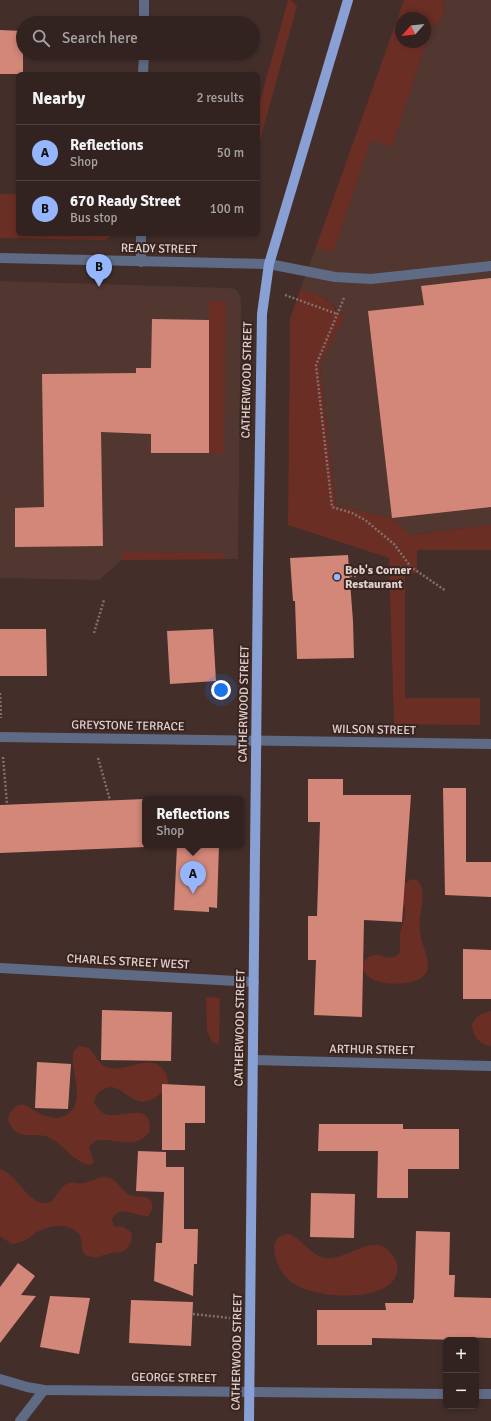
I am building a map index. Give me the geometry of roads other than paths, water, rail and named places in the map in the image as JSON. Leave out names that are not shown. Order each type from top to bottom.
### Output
[{"type":"main road","name":"CATHERWOOD STREET","points":[[249,1421],[260,339],[265,287],[269,264],[347,1]]},
{"type":"street","points":[[144,0],[144,16]]},
{"type":"street","points":[[143,72],[144,60]]},
{"type":"street","points":[[141,236],[141,262]]},
{"type":"street","name":"READY STREET","points":[[0,258],[269,264],[351,279],[371,279],[491,266]]},
{"type":"street","name":"GREYSTONE TERRACE","points":[[0,737],[256,741]]},
{"type":"street","name":"WILSON STREET","points":[[256,741],[491,744]]},
{"type":"street","name":"CHARLES STREET WEST","points":[[0,968],[254,982]]},
{"type":"street","name":"ARTHUR STREET","points":[[253,1060],[491,1066]]},
{"type":"street","name":"GEORGE STREET","points":[[0,1379],[27,1387],[44,1390],[443,1394]]},
{"type":"street","points":[[20,1421],[44,1390]]},
{"type":"street","points":[[479,1394],[491,1394]]},
{"type":"place","name":"670 Ready Street","points":[[99,287]]},
{"type":"place","name":"Bob's Corner Restaurant","points":[[337,577]]},
{"type":"place","name":"Reflections","points":[[193,894]]}]
